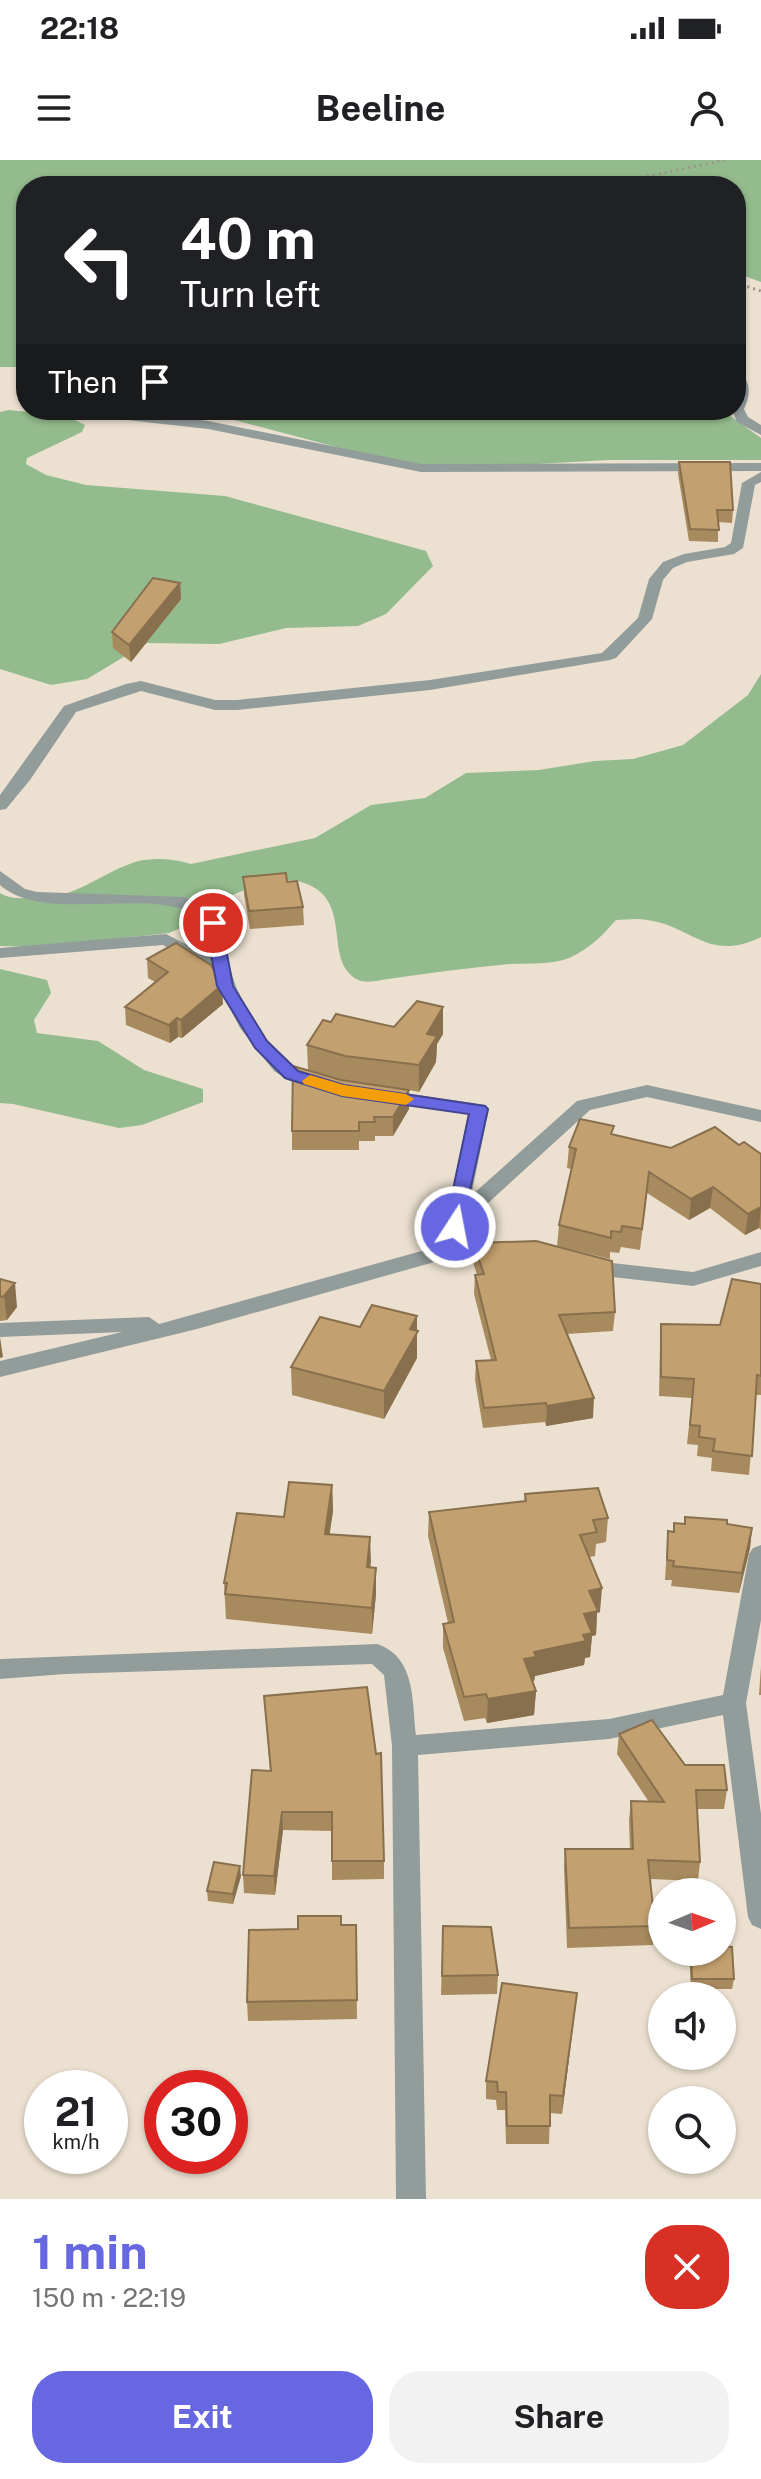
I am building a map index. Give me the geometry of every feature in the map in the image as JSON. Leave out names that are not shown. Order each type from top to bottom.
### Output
[{"type":"street","points":[[163,420],[208,425],[421,468],[761,467]]},
{"type":"street","points":[[744,420],[761,431]]},
{"type":"street","points":[[0,805],[24,777],[70,709],[131,687],[141,686],[215,705],[237,705],[430,685],[611,655],[645,619],[656,579],[668,565],[684,558],[729,551],[738,545],[749,483],[761,476]]},
{"type":"street","points":[[0,876],[19,893],[37,897],[184,902],[201,909],[213,923],[225,986],[261,1044],[291,1075],[342,1090]]},
{"type":"street","points":[[0,953],[166,939],[220,970]]},
{"type":"street","points":[[456,1221],[584,1105],[647,1091],[761,1116]]},
{"type":"street","points":[[372,1095],[479,1109],[456,1221],[445,1252]]},
{"type":"street","points":[[0,1369],[197,1322],[445,1252],[520,1250]]},
{"type":"street","points":[[566,1258],[612,1270],[693,1279],[761,1259]]},
{"type":"street","points":[[0,1330],[197,1322]]},
{"type":"street","points":[[761,1554],[734,1703],[761,1917]]},
{"type":"street","points":[[0,1669],[65,1664],[377,1654],[396,1671],[405,1746],[411,2199]]},
{"type":"street","points":[[405,1746],[609,1729],[734,1703]]},
{"type":"path","points":[[648,176],[726,160]]},
{"type":"green space","points":[[0,160],[761,160],[761,282],[746,277],[746,176],[16,176],[16,367],[0,367]]},
{"type":"green space","points":[[16,411],[16,420],[75,420],[85,425],[82,432],[27,458],[26,464],[46,475],[86,485],[225,496],[426,551],[433,566],[386,614],[358,626],[286,628],[219,644],[147,643],[87,679],[51,685],[0,669],[0,412]]},
{"type":"green space","points":[[234,420],[736,420],[761,438],[761,460],[609,460],[440,469],[344,449]]},
{"type":"green space","points":[[761,674],[761,937],[743,944],[713,944],[662,923],[639,919],[616,920],[589,946],[562,960],[362,981],[353,977],[343,963],[336,924],[326,899],[317,889],[301,882],[280,881],[254,887],[203,909],[169,933],[41,947],[0,946],[0,893],[14,898],[61,895],[135,862],[163,859],[191,864],[315,838],[371,805],[425,798],[466,773],[539,770],[595,761],[633,759],[683,745],[748,695]]},
{"type":"green space","points":[[0,969],[47,980],[51,993],[34,1020],[37,1033],[98,1041],[144,1070],[203,1089],[203,1102],[142,1125],[119,1128],[0,1103]]},
{"type":"building","points":[[679,462],[730,462],[733,510],[717,510],[719,530],[690,529]]},
{"type":"building","points":[[153,578],[180,583],[129,645],[112,632]]},
{"type":"building","points":[[286,873],[287,882],[297,881],[303,907],[249,911],[243,877]]},
{"type":"building","points":[[176,943],[211,965],[222,985],[181,1020],[177,1018],[169,1025],[125,1007],[168,972],[147,959]]},
{"type":"building","points":[[417,1001],[443,1007],[427,1034],[437,1036],[419,1065],[345,1056],[307,1045],[323,1020],[331,1022],[336,1014],[394,1027]]},
{"type":"building","points":[[293,1066],[341,1080],[409,1090],[393,1117],[374,1117],[375,1122],[359,1122],[359,1131],[292,1131]]},
{"type":"building","points":[[580,1119],[614,1126],[611,1134],[671,1148],[715,1127],[739,1145],[744,1142],[761,1154],[761,1207],[748,1214],[713,1187],[691,1199],[649,1172],[642,1229],[622,1226],[621,1232],[611,1231],[611,1238],[559,1225],[576,1149],[569,1147]]},
{"type":"building","points":[[536,1241],[612,1261],[615,1312],[559,1315],[594,1398],[547,1406],[546,1403],[484,1408],[476,1361],[496,1360],[475,1275],[484,1274],[473,1243]]},
{"type":"building","points":[[0,1279],[15,1283],[0,1297]]},
{"type":"building","points":[[732,1279],[761,1284],[761,1376],[757,1375],[752,1456],[713,1451],[715,1439],[699,1437],[700,1426],[690,1425],[694,1379],[661,1377],[661,1324],[720,1325]]},
{"type":"building","points":[[372,1305],[417,1316],[410,1329],[418,1331],[384,1391],[291,1367],[320,1317],[360,1327]]},
{"type":"building","points":[[289,1482],[332,1485],[325,1534],[370,1537],[367,1567],[376,1568],[372,1608],[225,1594],[227,1583],[224,1583],[237,1513],[284,1517]]},
{"type":"building","points":[[598,1488],[608,1518],[593,1520],[597,1532],[580,1535],[602,1588],[589,1591],[598,1611],[584,1614],[592,1633],[583,1635],[586,1641],[534,1652],[536,1657],[524,1659],[536,1691],[488,1699],[486,1694],[464,1697],[443,1624],[454,1622],[429,1512],[526,1501],[525,1494]]},
{"type":"building","points":[[685,1517],[727,1520],[727,1524],[752,1528],[742,1573],[673,1566],[674,1561],[667,1560],[668,1531],[674,1532],[674,1523],[685,1524]]},
{"type":"building","points":[[367,1687],[376,1754],[381,1753],[384,1861],[332,1861],[332,1812],[282,1812],[274,1876],[243,1875],[252,1770],[271,1771],[264,1696]]},
{"type":"building","points":[[652,1720],[685,1765],[724,1765],[727,1790],[696,1790],[700,1862],[648,1860],[648,1926],[569,1928],[565,1849],[633,1849],[631,1801],[664,1802],[619,1734]]},
{"type":"building","points":[[214,1862],[240,1866],[233,1894],[207,1891]]},
{"type":"building","points":[[298,1916],[341,1916],[341,1925],[356,1925],[357,2000],[247,2002],[249,1930],[298,1929]]},
{"type":"building","points":[[443,1926],[491,1927],[498,1975],[442,1976]]},
{"type":"building","points":[[692,1966],[733,1966],[734,1979],[692,1979]]},
{"type":"building","points":[[502,1983],[577,1993],[563,2096],[550,2095],[550,2126],[507,2126],[506,2092],[498,2092],[497,2082],[486,2081]]},
{"type":"slow traffic","points":[[310,1081],[342,1090],[406,1099]]},
{"type":"route","points":[[213,923],[225,986],[261,1044],[291,1075],[342,1090],[479,1109],[455,1227]]}]
